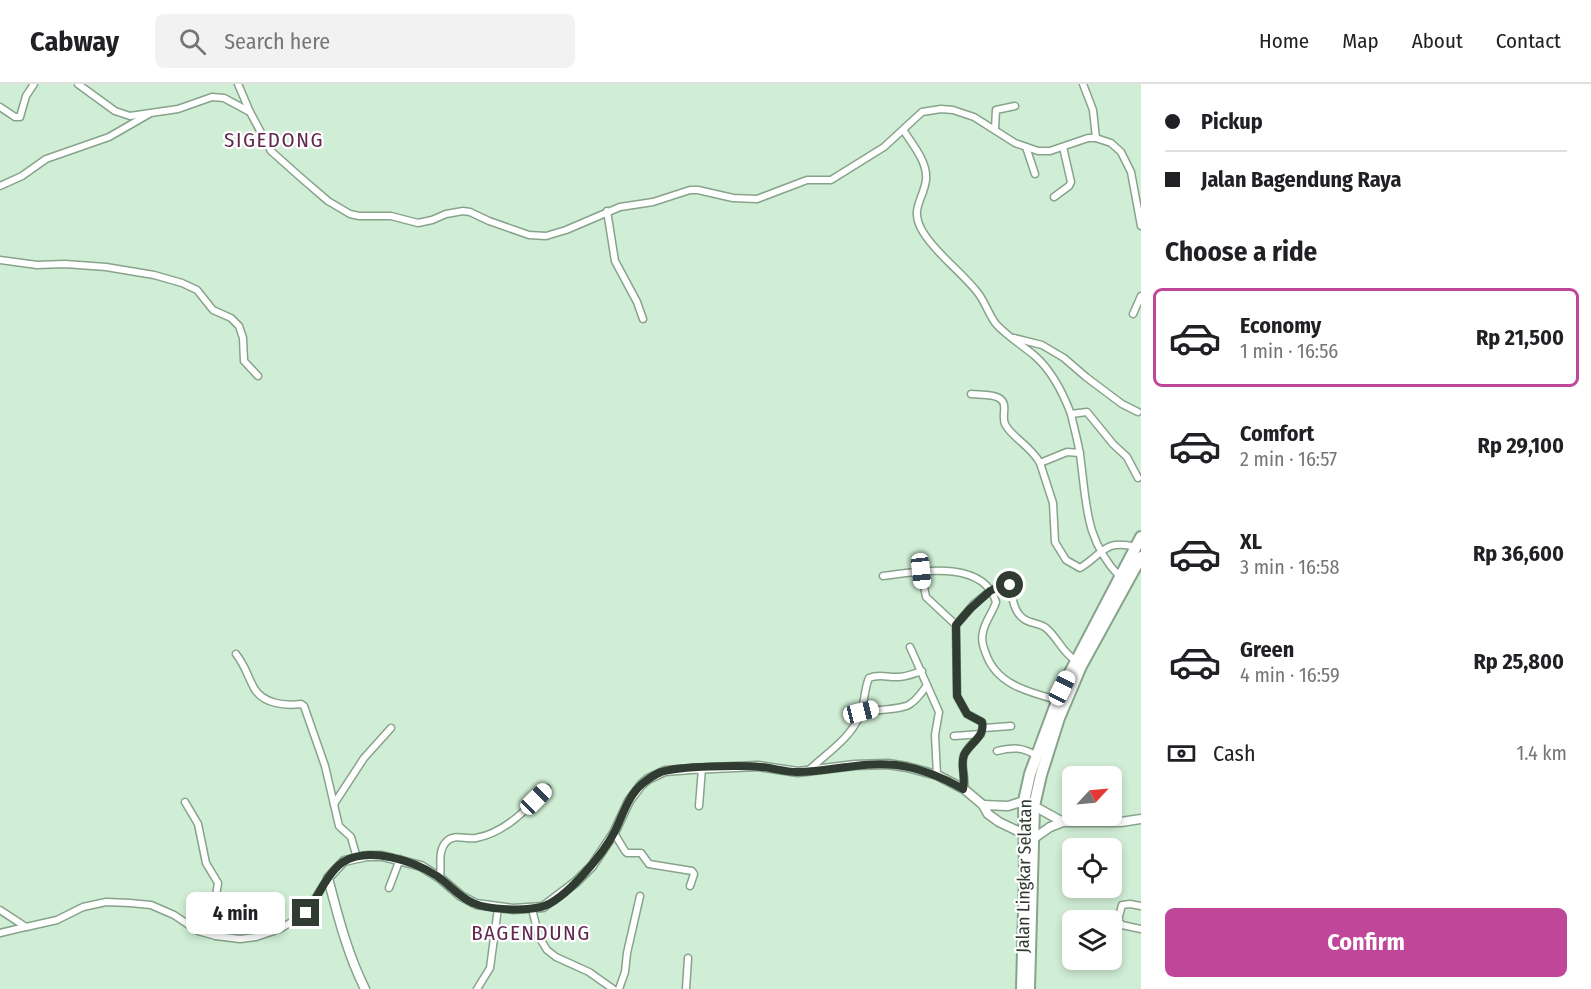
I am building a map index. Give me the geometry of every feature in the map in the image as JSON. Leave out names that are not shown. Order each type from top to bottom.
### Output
[{"type":"highway","name":"Jalan Lingkar Selatan","points":[[1101,620],[1120,578],[1139,547]]},
{"type":"highway","name":"Jalan Lingkar Selatan","points":[[1029,989],[1027,936],[1029,804],[1037,756],[1057,700],[1066,691],[1081,666],[1095,632],[1139,547]]},
{"type":"highway","name":"Jalan Lingkar Selatan","points":[[1029,804],[1041,775],[1076,660],[1095,632]]},
{"type":"highway","name":"Jalan Lingkar Selatan","points":[[1022,989],[1027,936]]},
{"type":"street","points":[[0,107],[15,117],[20,117],[26,96],[34,84]]},
{"type":"street","points":[[78,84],[120,113],[134,116],[178,109],[218,97],[250,112]]},
{"type":"street","points":[[238,84],[271,152],[328,201],[350,214],[367,217],[391,216],[417,223],[463,211],[529,235],[546,236],[566,230],[607,211],[653,202],[694,190],[733,198],[757,199],[807,180],[831,180],[884,147],[922,112],[942,109],[974,117],[1015,143],[1043,152],[1081,140],[1096,138],[1111,143],[1121,152],[1131,171],[1138,195],[1141,226]]},
{"type":"street","points":[[1083,84],[1092,110],[1096,138]]},
{"type":"street","points":[[995,129],[996,110],[1015,105]]},
{"type":"street","points":[[0,186],[22,176],[46,159],[109,137],[150,113]]},
{"type":"street","points":[[904,131],[922,160],[925,172],[926,179],[916,216],[921,229],[930,242],[963,275],[986,303],[996,323],[1042,363],[1064,397],[1071,414],[1080,453],[1089,525],[1100,552],[1120,578]]},
{"type":"street","points":[[1026,147],[1035,174]]},
{"type":"street","points":[[1054,197],[1071,182],[1063,147]]},
{"type":"street","points":[[607,211],[615,261],[634,296],[643,319]]},
{"type":"street","points":[[0,260],[37,265],[65,264],[106,267],[154,274],[182,283],[196,290],[213,310],[231,318],[239,326],[243,338],[244,361],[258,376]]},
{"type":"street","points":[[1133,314],[1141,296]]},
{"type":"street","points":[[1011,337],[1042,345],[1064,358],[1122,404],[1138,412]]},
{"type":"street","points":[[971,394],[996,396],[1000,399],[1005,409],[1005,425],[1028,446],[1040,463],[1053,503],[1055,542],[1066,560],[1080,568],[1113,544],[1121,543],[1139,547]]},
{"type":"street","points":[[1071,414],[1087,412],[1113,444],[1127,457],[1138,478]]},
{"type":"street","points":[[1040,463],[1067,452],[1080,453]]},
{"type":"street","points":[[883,576],[942,570],[969,575],[990,591],[996,602],[983,630],[982,642],[994,670],[1012,685],[1057,700]]},
{"type":"street","points":[[921,571],[923,590],[928,601],[956,625]]},
{"type":"street","points":[[963,789],[964,755],[982,731],[982,722],[967,714],[957,696],[956,625],[970,609],[990,591],[1005,583],[1011,586],[1013,603],[1020,615],[1046,628],[1066,654],[1076,660]]},
{"type":"street","points":[[910,647],[939,715],[934,735],[937,775]]},
{"type":"street","points":[[236,654],[245,666],[254,689],[263,697],[284,706],[301,704],[304,706],[325,766],[339,826],[351,837],[357,858]]},
{"type":"street","points":[[808,771],[841,743],[854,726],[861,712],[869,678],[881,675],[896,678],[922,671]]},
{"type":"street","points":[[861,712],[909,706],[927,685]]},
{"type":"street","points":[[954,736],[1011,726]]},
{"type":"street","points":[[334,804],[364,758],[391,728]]},
{"type":"street","points":[[997,751],[1019,748],[1037,756]]},
{"type":"street","points":[[0,933],[57,921],[83,907],[106,902],[151,905],[174,915],[198,931],[240,939],[256,938],[280,929],[306,913],[328,878],[344,861],[382,856],[421,866],[468,901],[476,904],[498,908],[532,909],[549,904],[592,866],[614,833],[635,792],[648,779],[665,771],[758,766],[791,772],[888,764],[937,775],[963,789],[999,822],[1028,837],[1062,822]]},
{"type":"street","points":[[699,806],[702,768]]},
{"type":"street","points":[[440,878],[443,844],[454,837],[478,838],[508,824],[525,811],[547,788]]},
{"type":"street","points":[[185,802],[198,824],[206,863],[218,883],[215,902],[216,936]]},
{"type":"street","points":[[983,805],[1029,804],[1062,821]]},
{"type":"street","points":[[1122,822],[1141,819]]},
{"type":"street","points":[[614,833],[627,853],[641,853],[649,864],[692,871],[694,874],[690,886]]},
{"type":"street","points":[[389,888],[400,859]]},
{"type":"street","points":[[328,878],[340,927],[365,989]]},
{"type":"street","points":[[619,989],[625,972],[640,896]]},
{"type":"street","points":[[1141,906],[1122,905],[1118,920],[1122,925],[1141,929]]},
{"type":"street","points":[[477,989],[490,968],[498,908]]},
{"type":"street","points":[[532,909],[539,937],[547,950],[556,957],[589,972],[613,989]]},
{"type":"street","points":[[0,910],[26,927]]},
{"type":"street","points":[[686,989],[688,958]]},
{"type":"district","name":"SIGEDONG","points":[[274,140]]},
{"type":"district","name":"BAGENDUNG","points":[[531,933]]},
{"type":"route","points":[[306,913],[338,866],[344,861],[367,856],[382,856],[412,862],[440,878],[454,891],[476,904],[513,909],[543,907],[576,882],[592,866],[614,833],[635,792],[648,779],[665,771],[758,766],[798,772],[855,765],[888,764],[927,771],[963,789],[964,755],[984,728],[982,722],[967,714],[957,696],[956,625],[974,604],[990,591],[1006,583],[1010,585]]}]
